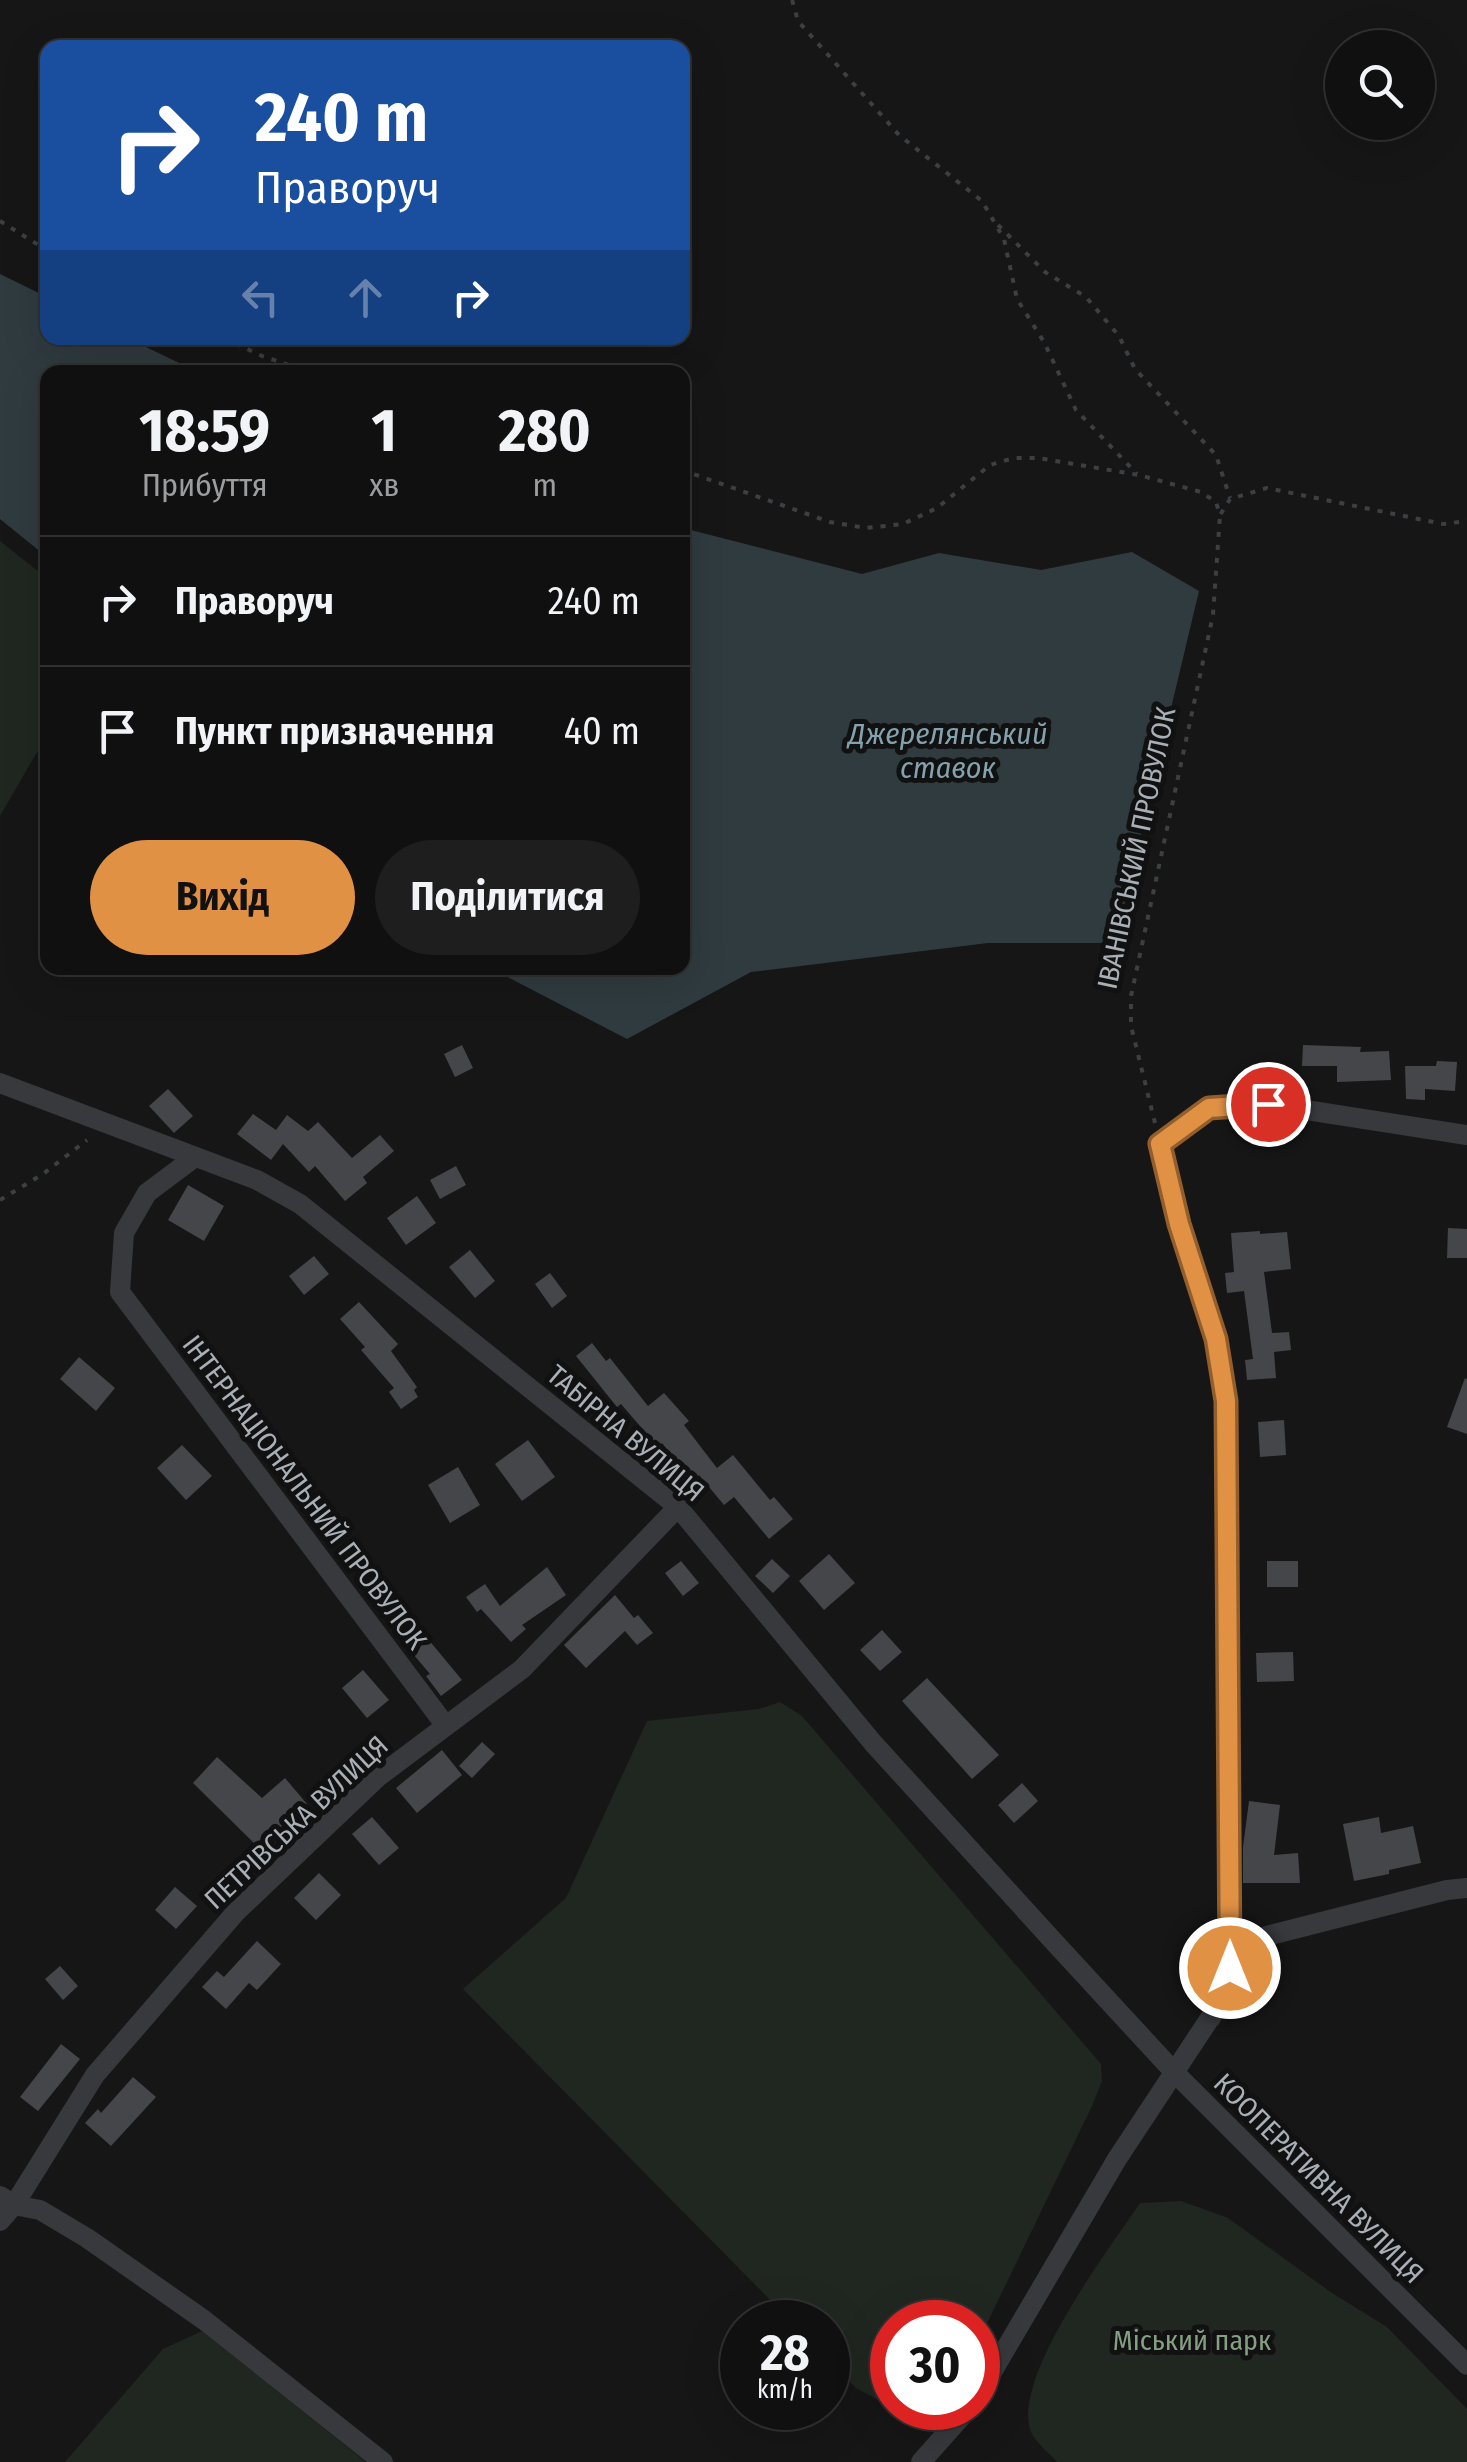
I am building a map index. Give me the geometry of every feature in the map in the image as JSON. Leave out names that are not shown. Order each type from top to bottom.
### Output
[{"type":"street","name":"ТАБІРНА ВУЛИЦЯ","points":[[0,1083],[257,1180],[300,1204],[678,1506],[873,1743],[1175,2073]]},
{"type":"street","points":[[1211,2018],[1230,1968],[1226,1401],[1216,1339],[1179,1224],[1160,1144],[1209,1108],[1268,1104],[1467,1135]]},
{"type":"street","name":"ІНТЕРНАЦІОНАЛЬНИЙ ПРОВУЛОК","points":[[195,1157],[147,1193],[124,1233],[120,1292],[446,1726]]},
{"type":"street","name":"ПЕТРІВСЬКА ВУЛИЦЯ","points":[[5,2207],[95,2075],[236,1912],[378,1777],[522,1669],[678,1506]]},
{"type":"street","points":[[1000,2358],[1117,2159],[1259,1938],[1467,1888]]},
{"type":"street","name":"КООПЕРАТИВНА ВУЛИЦЯ","points":[[1175,2073],[1467,2365]]},
{"type":"street","points":[[5,2207],[40,2210],[87,2238],[204,2320],[384,2462]]},
{"type":"street","points":[[921,2462],[949,2430]]},
{"type":"path","points":[[783,0],[792,2],[798,21],[899,135],[982,201],[1004,239],[1017,298],[1044,342],[1076,410],[1138,476]]},
{"type":"path","points":[[0,221],[40,246]]},
{"type":"path","points":[[995,222],[1045,272],[1086,297],[1108,322],[1135,369],[1216,455],[1230,499]]},
{"type":"path","points":[[239,345],[289,365]]},
{"type":"path","points":[[690,473],[830,522],[866,528],[903,524],[936,508],[990,465],[1014,458],[1038,458],[1201,492],[1216,502],[1220,514]]},
{"type":"path","points":[[1220,514],[1230,499],[1267,488],[1443,524],[1467,520]]},
{"type":"path","name":"ІВАНІВСЬКИЙ ПРОВУЛОК","points":[[1160,1144],[1131,1026],[1132,996],[1213,614],[1220,514]]},
{"type":"path","points":[[0,1200],[43,1174],[107,1124]]},
{"type":"green space","points":[[0,541],[40,573],[40,747],[0,816]]},
{"type":"green space","points":[[780,1702],[802,1716],[1101,2064],[1102,2081],[1092,2106],[998,2300],[870,2300],[870,2396],[850,2382],[850,2300],[770,2300],[463,1989],[566,1898],[647,1721],[759,1709]]},
{"type":"green space","name":"Міський парк","points":[[1181,2201],[1228,2218],[1332,2293],[1387,2327],[1467,2409],[1467,2462],[1057,2462],[1033,2436],[1028,2409],[1048,2348],[1066,2314],[1140,2203]]},
{"type":"green space","points":[[202,2331],[366,2462],[65,2462],[163,2349]]},
{"type":"water","points":[[0,274],[40,294],[40,345],[142,345],[183,365],[40,365],[40,551],[0,519]]},
{"type":"water","name":"Джерелянський ставок","points":[[690,530],[862,574],[939,553],[1041,570],[1132,552],[1199,591],[1115,943],[988,943],[751,972],[627,1039],[504,975],[690,975]]},
{"type":"building","points":[[462,1045],[473,1068],[455,1077],[444,1054]]},
{"type":"building","points":[[1303,1045],[1361,1047],[1360,1052],[1389,1051],[1391,1080],[1337,1082],[1337,1066],[1302,1066]]},
{"type":"building","points":[[1437,1061],[1457,1062],[1455,1091],[1425,1089],[1425,1100],[1406,1099],[1405,1066],[1436,1066]]},
{"type":"building","points":[[168,1089],[193,1116],[174,1133],[149,1106]]},
{"type":"building","points":[[253,1114],[276,1130],[287,1115],[308,1131],[318,1122],[352,1158],[380,1135],[394,1151],[363,1177],[367,1183],[345,1201],[315,1166],[309,1172],[283,1144],[271,1160],[237,1134]]},
{"type":"building","points":[[456,1166],[466,1185],[440,1199],[430,1180]]},
{"type":"building","points":[[188,1185],[224,1206],[204,1241],[168,1220]]},
{"type":"building","points":[[417,1196],[436,1223],[406,1245],[387,1218]]},
{"type":"building","points":[[1448,1228],[1467,1229],[1467,1258],[1447,1258]]},
{"type":"building","points":[[1287,1232],[1291,1269],[1264,1272],[1272,1333],[1289,1332],[1291,1350],[1274,1352],[1276,1378],[1247,1380],[1245,1360],[1253,1359],[1244,1291],[1227,1293],[1225,1273],[1234,1272],[1231,1233]]},
{"type":"building","points":[[470,1250],[495,1281],[475,1298],[449,1267]]},
{"type":"building","points":[[314,1256],[329,1274],[304,1295],[289,1276]]},
{"type":"building","points":[[550,1273],[567,1296],[552,1308],[535,1284]]},
{"type":"building","points":[[359,1302],[398,1344],[391,1351],[417,1387],[414,1390],[418,1397],[401,1409],[389,1392],[394,1388],[340,1319]]},
{"type":"building","points":[[592,1343],[606,1361],[610,1358],[648,1406],[664,1393],[689,1421],[684,1425],[717,1468],[733,1455],[770,1500],[774,1497],[793,1519],[769,1539],[734,1497],[724,1505],[699,1475],[691,1481],[662,1443],[658,1447],[621,1404],[617,1407],[576,1356]]},
{"type":"building","points":[[79,1357],[115,1388],[96,1411],[60,1379]]},
{"type":"building","points":[[1467,1379],[1467,1434],[1447,1427]]},
{"type":"building","points":[[1284,1420],[1286,1455],[1260,1457],[1258,1422]]},
{"type":"building","points":[[528,1440],[555,1477],[522,1501],[495,1464]]},
{"type":"building","points":[[182,1445],[212,1476],[186,1500],[157,1468]]},
{"type":"building","points":[[458,1467],[480,1505],[450,1523],[428,1485]]},
{"type":"building","points":[[829,1554],[855,1583],[824,1610],[799,1581]]},
{"type":"building","points":[[772,1559],[790,1576],[773,1593],[755,1576]]},
{"type":"building","points":[[681,1561],[699,1583],[683,1596],[665,1573]]},
{"type":"building","points":[[1267,1561],[1298,1561],[1298,1587],[1267,1587]]},
{"type":"building","points":[[547,1567],[566,1595],[522,1625],[526,1629],[511,1642],[466,1597],[485,1584],[500,1606]]},
{"type":"building","points":[[615,1595],[653,1633],[637,1645],[625,1631],[586,1668],[564,1645]]},
{"type":"building","points":[[418,1627],[462,1680],[441,1696],[426,1676],[430,1674],[402,1641]]},
{"type":"building","points":[[882,1630],[902,1652],[880,1671],[860,1650]]},
{"type":"building","points":[[1293,1652],[1294,1681],[1257,1682],[1256,1653]]},
{"type":"building","points":[[363,1670],[389,1700],[367,1718],[342,1688]]},
{"type":"building","points":[[927,1678],[999,1755],[972,1779],[902,1701]]},
{"type":"building","points":[[482,1742],[495,1754],[472,1778],[459,1766]]},
{"type":"building","points":[[442,1750],[462,1775],[417,1813],[396,1788]]},
{"type":"building","points":[[217,1757],[262,1798],[285,1778],[307,1804],[258,1847],[193,1783]]},
{"type":"building","points":[[1022,1783],[1038,1801],[1014,1823],[998,1805]]},
{"type":"building","points":[[1249,1801],[1280,1805],[1274,1855],[1298,1853],[1300,1883],[1243,1883]]},
{"type":"building","points":[[372,1817],[399,1848],[379,1865],[352,1834]]},
{"type":"building","points":[[1379,1817],[1381,1833],[1413,1826],[1421,1863],[1354,1881],[1343,1824]]},
{"type":"building","points":[[319,1873],[341,1895],[316,1920],[294,1898]]},
{"type":"building","points":[[175,1887],[197,1906],[176,1929],[155,1910]]},
{"type":"building","points":[[257,1941],[281,1964],[257,1990],[249,1983],[226,2009],[202,1987],[217,1971],[224,1977]]},
{"type":"building","points":[[60,1966],[78,1986],[63,2000],[45,1979]]},
{"type":"building","points":[[61,2044],[80,2059],[38,2111],[20,2097]]},
{"type":"building","points":[[133,2077],[156,2097],[111,2146],[85,2123],[98,2109],[101,2113]]},
{"type":"route","points":[[1230,1968],[1226,1401],[1216,1339],[1179,1224],[1160,1144],[1209,1108],[1268,1104]]}]
